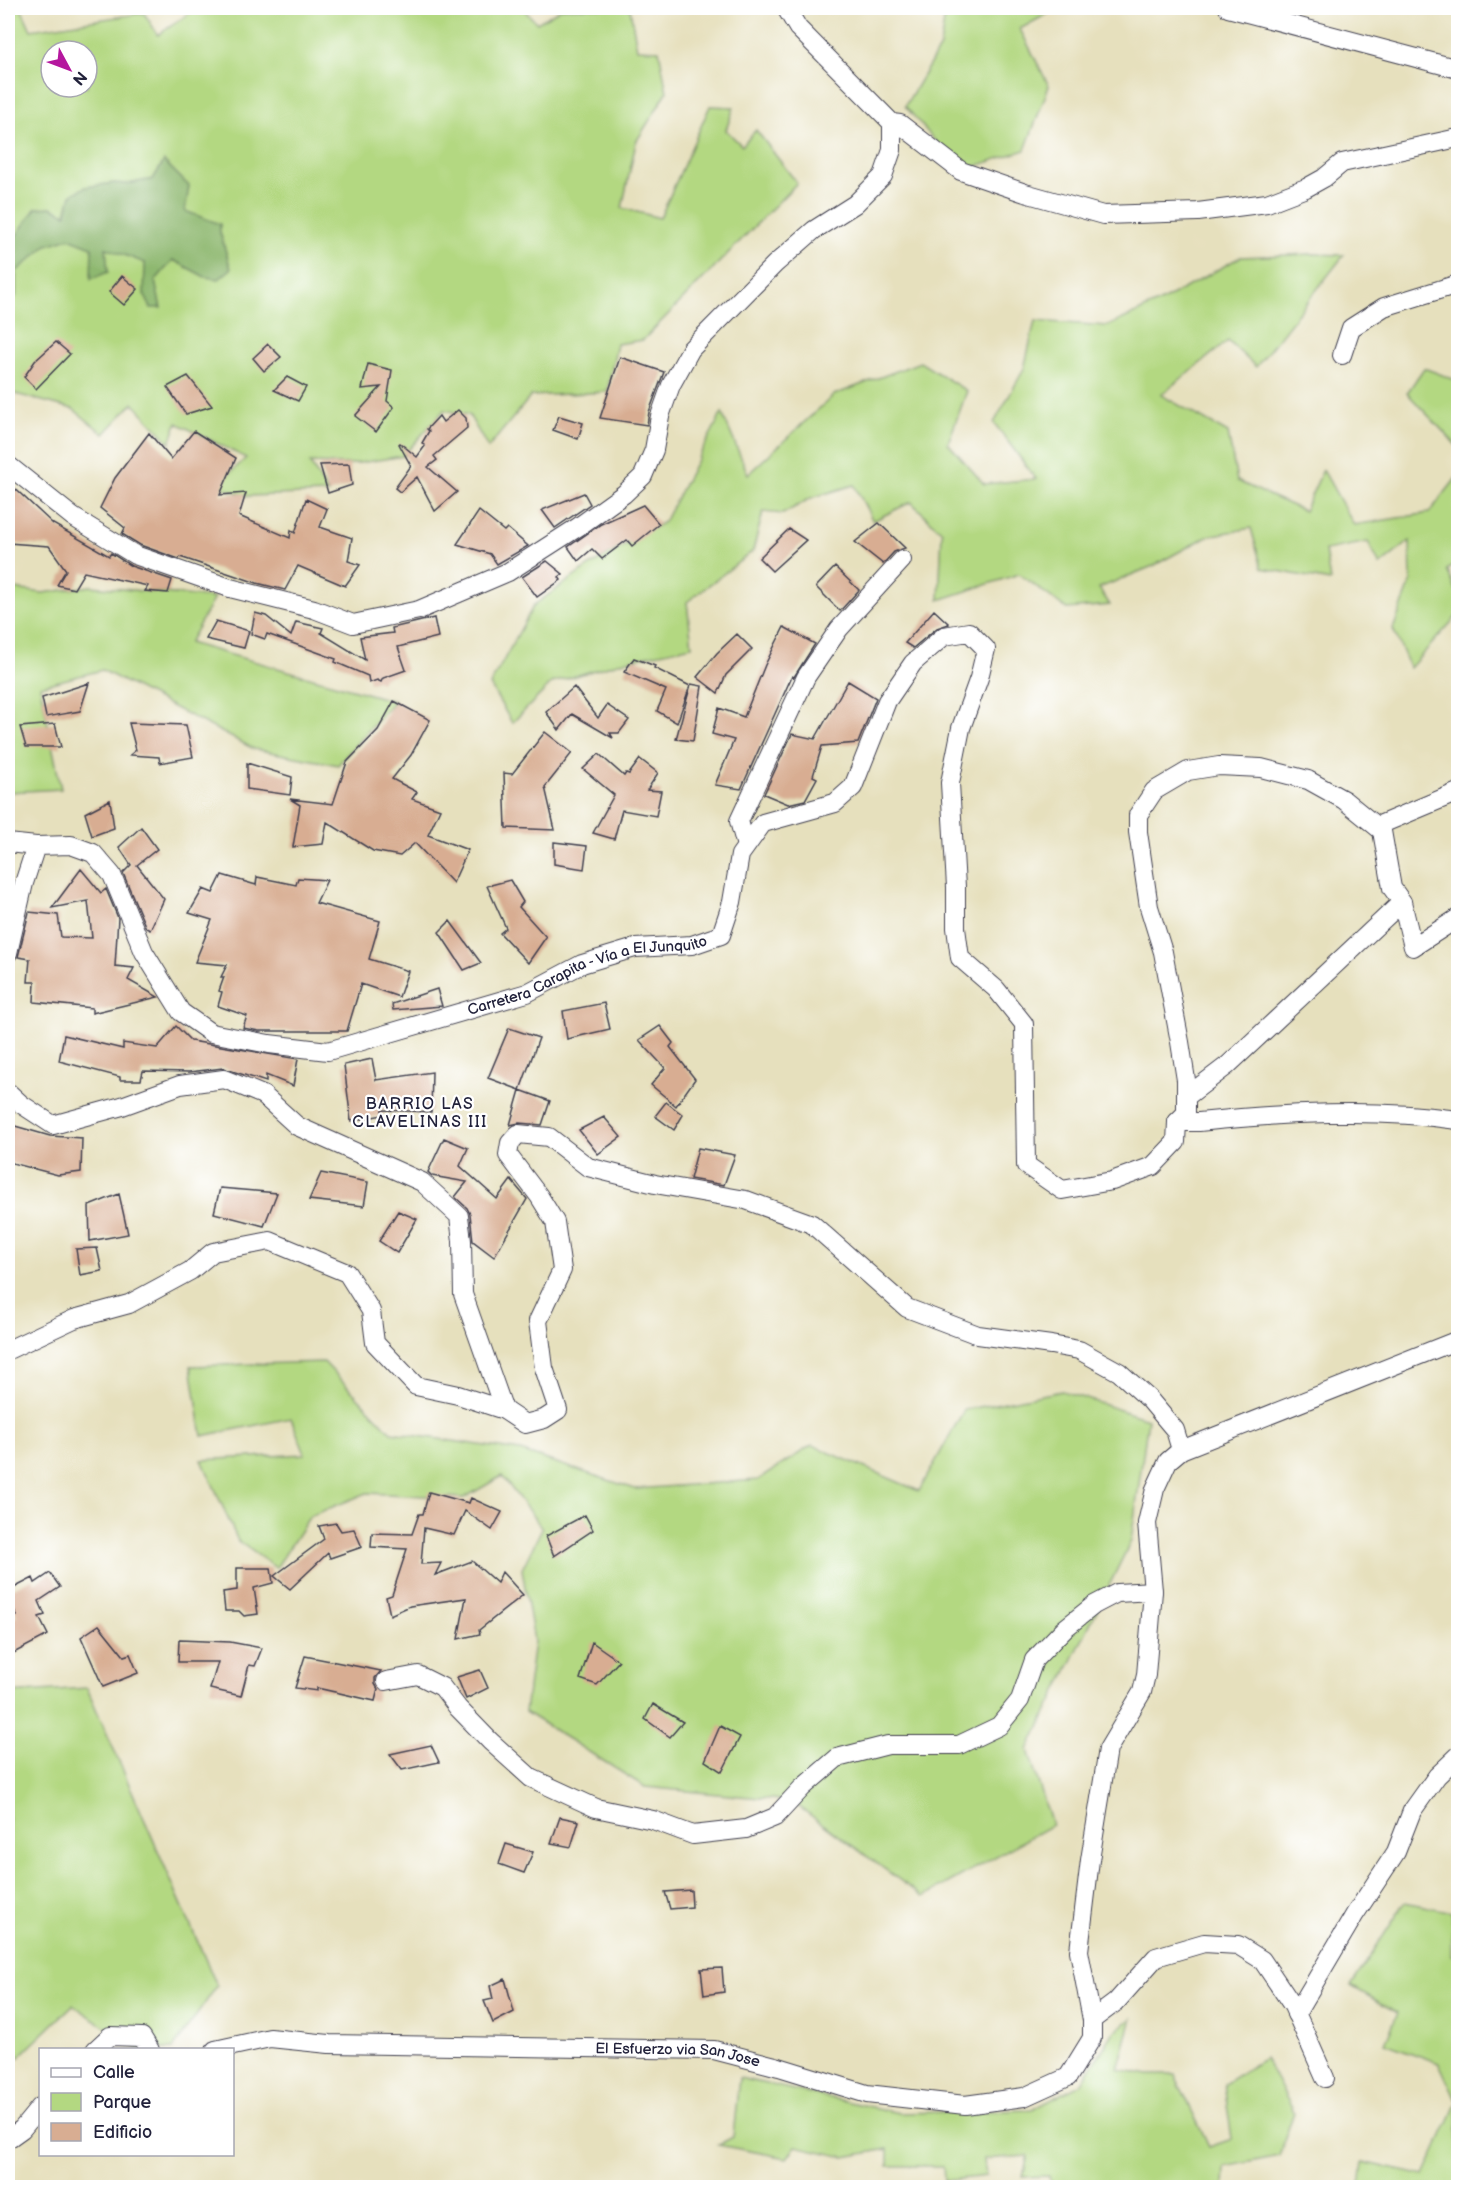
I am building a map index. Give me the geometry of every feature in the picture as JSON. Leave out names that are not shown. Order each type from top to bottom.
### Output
[{"type":"street","points":[[786,8],[798,28],[892,123],[900,124],[961,171],[1025,193],[1103,215],[1198,212],[1267,203],[1306,188],[1324,178],[1342,163],[1458,138]]},
{"type":"street","points":[[1228,8],[1458,69]]},
{"type":"street","points":[[8,465],[73,517],[135,555],[146,559],[231,588],[314,609],[353,624],[419,610],[508,572],[578,527],[624,494],[643,476],[654,450],[660,416],[671,385],[691,349],[783,257],[814,230],[855,204],[883,176],[892,150],[892,123]]},
{"type":"street","points":[[1342,355],[1351,328],[1384,307],[1458,284]]},
{"type":"street","points":[[746,846],[739,821],[806,677],[839,629],[902,560]]},
{"type":"street","name":"Carretera Carapita - Vía a El Junquito","points":[[8,843],[36,846],[71,845],[93,853],[112,875],[144,952],[181,1012],[211,1032],[269,1044],[328,1051],[527,993],[582,964],[635,948],[692,945],[721,935],[732,902],[740,855],[763,823],[835,803],[853,787],[887,701],[913,663],[944,636],[969,632],[986,649],[979,678],[961,728],[950,783],[956,928],[960,958],[996,989],[1024,1024],[1026,1165],[1062,1190],[1112,1181],[1153,1166],[1176,1142],[1177,1122],[1186,1113],[1186,1080],[1172,995],[1163,952],[1149,907],[1138,832],[1138,815],[1154,791],[1188,771],[1219,766],[1261,768],[1308,780],[1344,800],[1377,826]]},
{"type":"street","points":[[1458,792],[1377,826],[1382,831],[1392,888],[1402,902],[1413,947],[1458,918]]},
{"type":"street","points":[[8,953],[24,883],[36,846]]},
{"type":"street","points":[[1186,1096],[1228,1065],[1402,902]]},
{"type":"street","points":[[8,1092],[21,1104],[53,1125],[122,1106],[180,1085],[224,1079],[263,1095],[297,1126],[422,1182],[459,1216],[463,1294],[504,1410]]},
{"type":"street","points":[[1177,1122],[1327,1113],[1418,1114],[1458,1120]]},
{"type":"street","points":[[8,1350],[74,1319],[129,1305],[190,1271],[213,1252],[270,1241],[347,1273],[371,1311],[375,1343],[416,1386],[458,1395],[504,1410],[525,1424],[544,1419],[558,1410],[544,1368],[538,1321],[562,1270],[555,1222],[539,1196],[508,1155],[510,1143],[518,1134],[549,1137],[588,1167],[655,1184],[746,1200],[812,1224],[907,1308],[978,1335],[1079,1350],[1119,1372],[1149,1399],[1175,1430],[1181,1450]]},
{"type":"street","points":[[1325,2078],[1296,2014],[1262,1960],[1238,1945],[1204,1943],[1156,1957],[1116,2002],[1092,2020],[1079,1951],[1090,1860],[1108,1749],[1142,1692],[1146,1674],[1153,1591],[1147,1523],[1155,1489],[1168,1461],[1181,1450],[1458,1340]]},
{"type":"street","points":[[386,1681],[418,1675],[442,1687],[490,1742],[531,1778],[596,1808],[653,1820],[693,1835],[746,1829],[775,1817],[802,1788],[837,1758],[888,1745],[958,1745],[999,1726],[1020,1700],[1034,1660],[1064,1629],[1094,1605],[1117,1593],[1153,1591]]},
{"type":"street","points":[[1296,2014],[1355,1914],[1396,1852],[1412,1811],[1437,1776],[1458,1756]]},
{"type":"street","name":"El Esfuerzo via San Jose","points":[[220,2048],[270,2038],[329,2044],[714,2050],[867,2094],[965,2105],[1024,2097],[1068,2077],[1092,2038],[1092,2020]]},
{"type":"street","points":[[96,2048],[110,2036],[142,2037],[149,2048]]},
{"type":"street","points":[[8,2139],[22,2129],[39,2108]]},
{"type":"green space","points":[[8,8],[21,8],[31,30],[144,13],[158,35],[197,8],[522,8],[537,23],[562,8],[630,8],[637,49],[659,50],[667,92],[636,142],[622,208],[660,218],[710,106],[734,107],[726,130],[742,146],[756,130],[797,183],[643,340],[617,344],[607,392],[531,396],[488,448],[469,415],[444,410],[403,456],[353,464],[310,463],[328,493],[248,496],[216,486],[246,458],[177,423],[170,443],[133,403],[104,434],[73,409],[8,392]]},
{"type":"green space","points":[[946,8],[1058,8],[1020,29],[1049,86],[1025,150],[961,171],[905,106],[940,47]]},
{"type":"green space","points":[[164,161],[189,186],[185,211],[220,224],[220,232],[231,269],[219,279],[205,277],[173,260],[155,281],[161,308],[151,308],[144,294],[145,263],[106,248],[108,272],[91,279],[92,247],[69,238],[47,245],[16,272],[16,296],[8,288],[8,247],[36,208],[51,207],[66,214],[71,195],[85,187],[114,183],[127,184],[153,179]]},
{"type":"green space","points":[[1344,255],[1256,367],[1228,341],[1161,395],[1228,433],[1237,481],[1304,511],[1323,470],[1354,525],[1429,513],[1458,476],[1458,563],[1447,570],[1458,594],[1458,615],[1410,668],[1393,629],[1411,582],[1410,541],[1380,565],[1368,542],[1325,550],[1330,581],[1262,568],[1251,528],[1208,536],[1153,566],[1099,588],[1110,605],[1067,609],[1019,574],[939,600],[942,532],[911,502],[873,521],[854,485],[811,498],[783,514],[763,512],[753,551],[687,602],[692,646],[628,660],[552,683],[512,723],[490,685],[534,605],[588,567],[664,522],[722,413],[748,474],[834,395],[920,362],[967,391],[948,443],[984,484],[1036,479],[994,423],[1024,369],[1035,321],[1108,326],[1164,300],[1240,257]]},
{"type":"green space","points":[[1424,368],[1458,381],[1458,447],[1407,393]]},
{"type":"green space","points":[[91,586],[214,598],[189,643],[394,701],[338,765],[254,749],[102,670],[40,686],[61,789],[8,792],[8,588],[43,593]]},
{"type":"green space","points":[[324,1362],[391,1432],[520,1451],[635,1489],[758,1480],[812,1445],[919,1491],[964,1410],[1062,1391],[1148,1419],[1131,1541],[1028,1750],[1052,1825],[923,1897],[791,1801],[645,1787],[525,1712],[534,1641],[522,1569],[542,1528],[502,1476],[464,1498],[367,1493],[310,1516],[276,1568],[238,1541],[202,1460],[305,1454],[291,1418],[202,1436],[191,1366]]},
{"type":"green space","points":[[87,1688],[217,1986],[174,2048],[137,2048],[73,2005],[18,2058],[8,2052],[8,1693]]},
{"type":"green space","points":[[1405,1902],[1452,1912],[1452,1955],[1458,1957],[1458,2187],[1360,2187],[1363,2162],[1424,2176],[1457,2102],[1439,2063],[1385,2043],[1398,2013],[1351,1986]]},
{"type":"green space","points":[[1132,2018],[1118,2069],[1149,2075],[1175,2075],[1209,2147],[1232,2139],[1224,2084],[1265,2058],[1294,2112],[1279,2156],[1225,2167],[1224,2187],[1056,2188],[1051,2187],[1049,2176],[1023,2177],[1028,2156],[984,2159],[986,2176],[944,2181],[943,2166],[888,2166],[888,2149],[845,2157],[796,2146],[787,2158],[718,2145],[733,2137],[739,2078],[899,2113],[1032,2110],[1081,2084],[1113,2033]]},
{"type":"building","points":[[122,276],[138,289],[124,305],[109,292]]},
{"type":"building","points":[[56,342],[70,354],[36,389],[24,377],[35,361]]},
{"type":"building","points":[[268,344],[281,357],[264,371],[253,358]]},
{"type":"building","points":[[620,357],[664,372],[649,412],[647,425],[600,418]]},
{"type":"building","points":[[368,364],[392,370],[387,401],[394,407],[376,432],[355,416],[381,387],[362,389]]},
{"type":"building","points":[[188,376],[212,406],[186,414],[167,387]]},
{"type":"building","points":[[287,377],[306,387],[298,401],[274,390]]},
{"type":"building","points":[[458,410],[466,418],[467,428],[434,456],[437,460],[428,467],[457,492],[435,511],[417,477],[400,492],[395,488],[411,466],[399,444],[417,457],[425,446],[422,443],[429,431],[427,429],[439,416],[443,422]]},
{"type":"building","points":[[559,416],[583,423],[578,439],[553,430]]},
{"type":"building","points":[[194,431],[236,458],[220,495],[246,493],[239,516],[290,538],[291,530],[295,533],[306,499],[327,509],[320,527],[352,538],[348,561],[360,565],[345,586],[298,566],[285,590],[180,557],[179,559],[140,545],[122,534],[125,528],[100,508],[115,478],[149,433],[171,459]]},
{"type":"building","points":[[349,464],[352,485],[328,493],[320,465]]},
{"type":"building","points":[[8,482],[53,524],[109,556],[111,553],[131,566],[172,580],[168,593],[145,591],[148,586],[84,572],[74,589],[57,585],[66,570],[49,546],[8,543]]},
{"type":"building","points":[[584,493],[590,504],[555,528],[542,510]]},
{"type":"building","points":[[643,505],[659,524],[632,546],[627,540],[602,559],[592,549],[578,561],[568,547],[601,524]]},
{"type":"building","points":[[479,511],[504,531],[507,528],[528,546],[497,564],[490,554],[457,544]]},
{"type":"building","points":[[879,523],[905,548],[894,552],[883,564],[855,542]]},
{"type":"building","points":[[789,529],[806,540],[772,571],[759,558]]},
{"type":"building","points":[[547,561],[563,574],[559,577],[561,580],[537,597],[522,577]]},
{"type":"building","points":[[835,567],[859,590],[840,611],[816,587]]},
{"type":"building","points":[[934,610],[949,624],[937,628],[913,648],[905,643]]},
{"type":"building","points":[[255,613],[266,616],[291,636],[296,622],[323,628],[321,633],[365,660],[360,637],[393,633],[392,628],[434,618],[438,637],[398,647],[406,670],[383,678],[381,682],[377,680],[369,683],[368,676],[335,662],[336,659],[267,634],[265,639],[251,634]]},
{"type":"building","points":[[216,621],[249,631],[244,648],[206,639]]},
{"type":"building","points":[[784,627],[815,644],[794,677],[792,676],[741,789],[715,785],[734,740],[712,734],[719,708],[744,717],[765,665]]},
{"type":"building","points":[[737,634],[752,649],[726,675],[718,693],[697,677]]},
{"type":"building","points":[[634,658],[655,666],[654,668],[690,686],[677,723],[657,711],[666,690],[624,672]]},
{"type":"building","points":[[848,681],[876,698],[858,743],[822,746],[813,776],[817,778],[805,800],[788,804],[764,794],[792,734],[815,739]]},
{"type":"building","points":[[89,683],[80,711],[46,717],[42,698]]},
{"type":"building","points":[[691,684],[702,686],[693,741],[676,739]]},
{"type":"building","points":[[574,687],[598,718],[607,705],[629,720],[619,733],[610,733],[613,738],[572,714],[559,730],[546,712]]},
{"type":"building","points":[[394,701],[430,720],[411,755],[392,779],[417,792],[412,799],[440,809],[428,835],[468,850],[453,883],[415,843],[400,856],[373,851],[327,822],[323,844],[293,847],[300,805],[290,799],[333,804],[347,762],[378,730]]},
{"type":"building","points":[[129,723],[186,725],[193,757],[160,763],[159,757],[130,755],[136,750]]},
{"type":"building","points":[[55,724],[61,747],[26,747],[20,727]]},
{"type":"building","points":[[545,732],[572,753],[545,787],[555,830],[506,828],[504,773],[512,774]]},
{"type":"building","points":[[599,754],[624,776],[626,773],[629,774],[640,759],[658,773],[647,790],[661,791],[656,816],[622,810],[614,839],[593,833],[614,795],[583,769]]},
{"type":"building","points":[[247,763],[292,777],[290,795],[247,789]]},
{"type":"building","points":[[110,800],[114,828],[92,836],[85,813]]},
{"type":"building","points":[[141,827],[157,849],[137,865],[164,899],[150,930],[146,928],[123,873],[131,865],[119,847]]},
{"type":"building","points":[[554,842],[587,846],[584,869],[554,864]]},
{"type":"building","points":[[81,869],[101,893],[106,889],[118,918],[115,966],[134,968],[128,980],[158,997],[92,1013],[92,1008],[34,1002],[35,982],[28,982],[30,959],[18,957],[29,912],[58,915],[61,937],[92,938],[88,901],[52,908]]},
{"type":"building","points":[[222,875],[256,885],[257,877],[296,885],[298,878],[327,880],[316,903],[380,921],[369,959],[408,971],[399,997],[361,984],[347,1031],[259,1031],[243,1028],[247,1016],[218,1006],[222,992],[219,991],[224,977],[221,977],[227,965],[195,962],[212,920],[189,913],[203,889],[213,893]]},
{"type":"building","points":[[510,880],[523,902],[519,907],[546,937],[528,963],[500,933],[506,928],[487,886]]},
{"type":"building","points":[[450,921],[481,963],[464,970],[439,932]]},
{"type":"building","points":[[437,989],[442,1006],[393,1010],[392,1004]]},
{"type":"building","points":[[604,1003],[610,1029],[567,1039],[563,1011]]},
{"type":"building","points":[[176,1026],[191,1041],[298,1059],[293,1086],[266,1075],[266,1082],[223,1068],[189,1072],[143,1071],[141,1080],[120,1080],[120,1077],[59,1061],[64,1035],[123,1049],[123,1043],[157,1048]]},
{"type":"building","points":[[660,1026],[673,1043],[670,1047],[695,1079],[676,1106],[651,1085],[665,1068],[639,1040]]},
{"type":"building","points":[[509,1028],[539,1038],[520,1090],[488,1078]]},
{"type":"building","points":[[372,1059],[376,1080],[432,1072],[431,1112],[382,1110],[383,1115],[351,1121],[344,1065]]},
{"type":"building","points":[[520,1090],[550,1101],[542,1125],[519,1123],[510,1125]]},
{"type":"building","points":[[666,1102],[683,1115],[674,1130],[655,1116]]},
{"type":"building","points":[[604,1117],[621,1137],[598,1154],[579,1130]]},
{"type":"building","points":[[8,1124],[50,1136],[82,1138],[81,1172],[58,1175],[8,1162]]},
{"type":"building","points":[[444,1138],[468,1148],[460,1166],[497,1199],[511,1180],[527,1199],[494,1257],[473,1241],[470,1214],[455,1197],[467,1182],[432,1176],[428,1172]]},
{"type":"building","points":[[698,1148],[735,1155],[724,1185],[690,1179]]},
{"type":"building","points":[[321,1173],[368,1182],[364,1206],[309,1200]]},
{"type":"building","points":[[220,1188],[277,1193],[264,1226],[214,1213]]},
{"type":"building","points":[[119,1194],[128,1234],[90,1241],[89,1206]]},
{"type":"building","points":[[398,1211],[417,1219],[397,1253],[379,1241]]},
{"type":"building","points":[[97,1248],[102,1271],[80,1275],[76,1249]]},
{"type":"building","points":[[429,1492],[469,1503],[471,1498],[502,1512],[492,1530],[465,1511],[454,1535],[424,1528],[421,1564],[441,1563],[435,1575],[472,1561],[497,1583],[502,1572],[523,1595],[479,1630],[480,1634],[458,1639],[466,1598],[410,1606],[390,1615],[386,1597],[392,1595],[407,1549],[371,1547],[372,1533],[412,1534],[419,1514],[423,1514]]},
{"type":"building","points":[[585,1515],[593,1530],[554,1556],[546,1536]]},
{"type":"building","points":[[336,1523],[341,1531],[354,1529],[362,1547],[330,1558],[328,1553],[290,1589],[274,1576],[324,1539],[319,1526]]},
{"type":"building","points":[[237,1568],[271,1568],[273,1583],[254,1588],[258,1614],[244,1616],[239,1611],[225,1611],[223,1592],[237,1590]]},
{"type":"building","points":[[50,1573],[60,1587],[39,1601],[45,1615],[39,1617],[48,1635],[8,1656],[8,1620],[17,1616],[8,1597],[8,1591],[33,1578],[35,1583]]},
{"type":"building","points":[[99,1625],[124,1656],[130,1654],[138,1673],[103,1687],[81,1637]]},
{"type":"building","points":[[179,1640],[230,1642],[262,1648],[255,1666],[249,1665],[241,1696],[210,1689],[218,1662],[178,1662]]},
{"type":"building","points":[[592,1642],[619,1661],[597,1685],[580,1679]]},
{"type":"building","points":[[305,1656],[381,1671],[375,1678],[378,1689],[375,1701],[317,1688],[317,1691],[295,1688]]},
{"type":"building","points":[[480,1670],[488,1688],[466,1699],[457,1677]]},
{"type":"building","points":[[653,1704],[683,1722],[670,1737],[645,1719]]},
{"type":"building","points":[[720,1726],[740,1737],[722,1772],[705,1761]]},
{"type":"building","points":[[431,1745],[439,1762],[402,1770],[390,1754]]},
{"type":"building","points":[[560,1817],[579,1821],[571,1847],[551,1843]]},
{"type":"building","points":[[506,1844],[533,1852],[524,1873],[499,1864]]},
{"type":"building","points":[[691,1890],[692,1907],[670,1909],[665,1892]]},
{"type":"building","points":[[722,1968],[724,1992],[704,1995],[701,1969]]},
{"type":"building","points":[[505,1979],[514,2012],[493,2023],[484,2001],[493,1999],[490,1986]]},
{"type":"district","name":"BARRIO LAS CLAVELINAS III","points":[[420,1112]]}]
